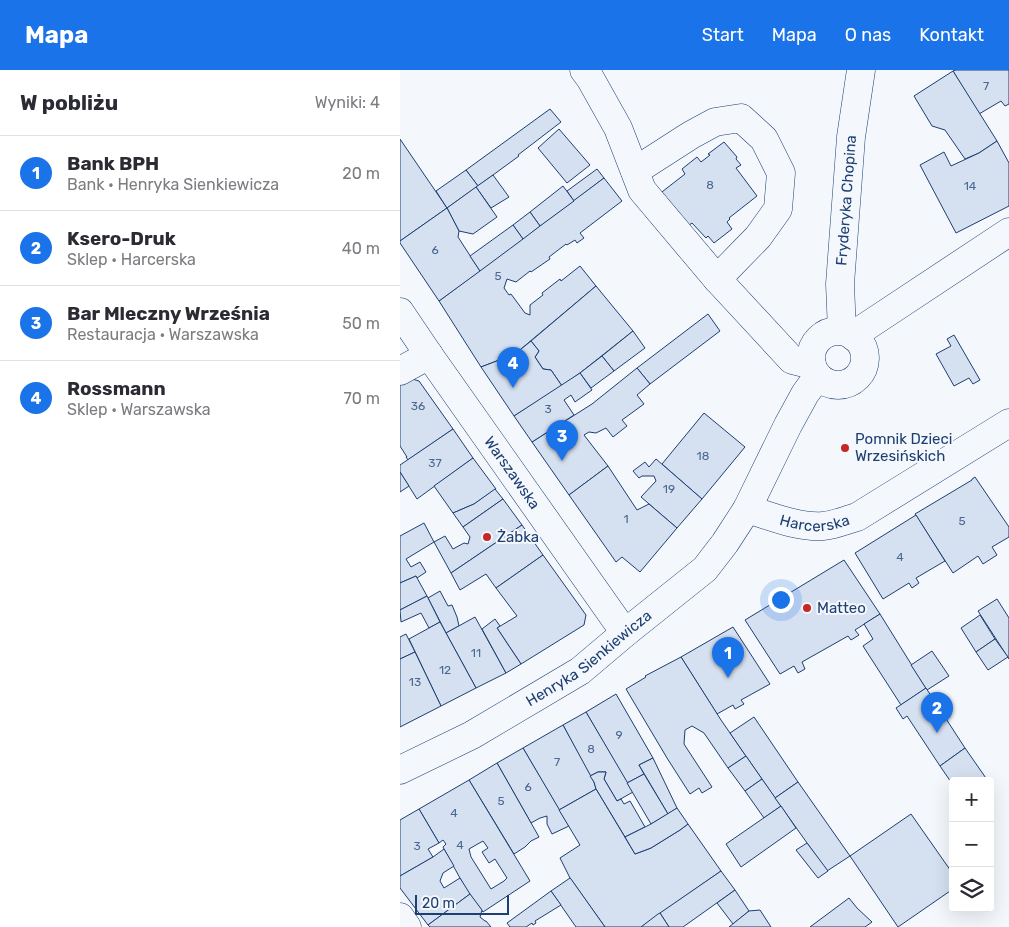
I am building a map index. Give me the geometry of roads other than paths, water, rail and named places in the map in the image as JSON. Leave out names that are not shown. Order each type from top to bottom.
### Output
[{"type":"street","points":[[584,70],[618,128],[642,190],[717,279],[792,360],[815,370],[829,384],[843,384],[855,378],[863,368],[864,354],[859,342],[848,334]]},
{"type":"street","name":"Fryderyka Chopina","points":[[848,334],[840,284],[851,137],[861,70]]},
{"type":"street","points":[[635,171],[715,122],[741,118],[764,138],[780,173],[778,209],[758,237],[717,279]]},
{"type":"street","points":[[747,509],[805,394],[815,370],[811,351],[818,339],[829,332],[848,334],[864,328],[1009,232]]},
{"type":"street","name":"Warszawska","points":[[400,312],[625,633]]},
{"type":"street","points":[[400,371],[429,355]]},
{"type":"street","name":"Harcerska","points":[[747,509],[795,523],[813,526],[836,524],[857,517],[1009,423]]},
{"type":"street","name":"Henryka Sienkiewicza","points":[[400,770],[472,735],[580,671],[705,569],[747,509]]},
{"type":"street","points":[[400,917],[407,927]]},
{"type":"place","name":"Rossmann","points":[[513,388]]},
{"type":"place","name":"Pomnik Dzieci Wrzesińskich","points":[[845,448]]},
{"type":"place","name":"Bar Mleczny Września","points":[[562,461]]},
{"type":"place","name":"Żabka","points":[[487,537]]},
{"type":"place","name":"Matteo","points":[[807,608]]},
{"type":"place","name":"Bank BPH","points":[[728,678]]},
{"type":"place","name":"Ksero-Druk","points":[[937,733]]}]
